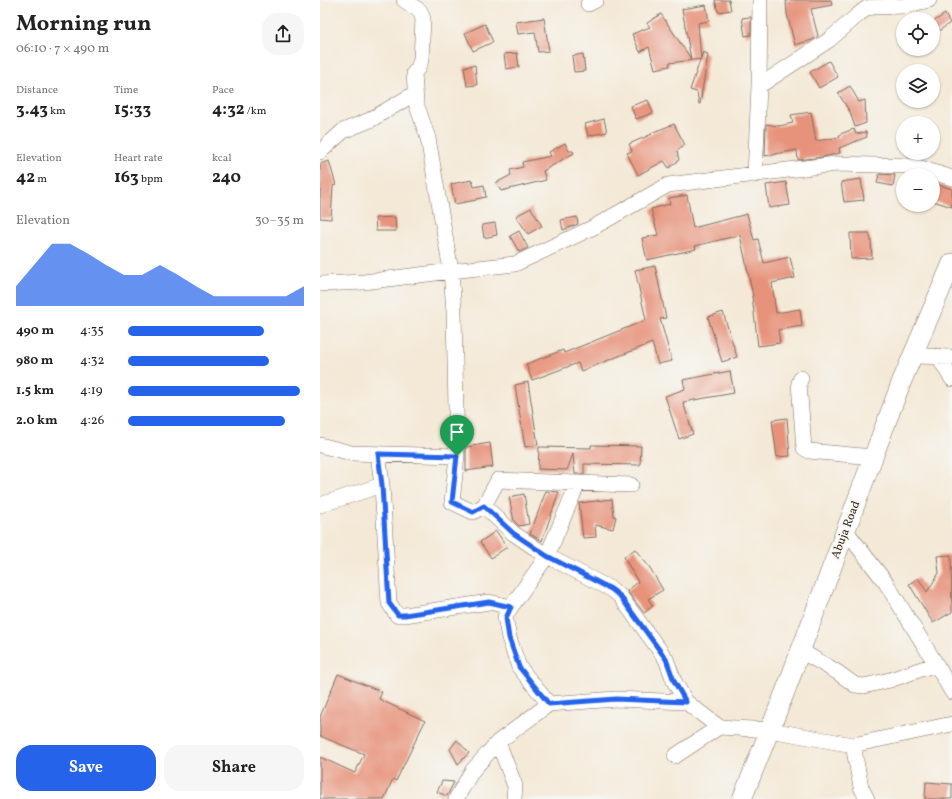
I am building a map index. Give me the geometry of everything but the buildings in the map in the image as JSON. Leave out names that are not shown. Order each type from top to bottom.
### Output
[{"type":"main road","name":"Abuja Road","points":[[742,799],[770,730],[913,356],[952,263]]},
{"type":"street","points":[[404,0],[420,12],[423,18],[421,60],[414,73],[414,94],[428,138],[451,271],[454,312],[457,456],[452,502],[473,512],[484,506],[498,480],[631,485]]},
{"type":"street","points":[[755,175],[759,86],[759,0]]},
{"type":"street","points":[[759,86],[828,40],[867,8],[904,6],[928,0]]},
{"type":"street","points":[[320,152],[343,131],[370,120],[414,94]]},
{"type":"street","points":[[320,284],[364,282],[515,264],[592,228],[668,185],[836,164],[914,166],[952,178]]},
{"type":"street","points":[[913,356],[945,357],[952,379]]},
{"type":"street","points":[[801,378],[799,383],[804,448],[809,451],[874,457]]},
{"type":"street","points":[[320,445],[351,453],[457,456]]},
{"type":"street","points":[[378,454],[382,485],[389,603],[398,615],[489,602],[511,607]]},
{"type":"street","points":[[549,704],[519,667],[509,638],[506,618],[511,607],[547,556],[578,483]]},
{"type":"street","points":[[320,505],[382,485]]},
{"type":"street","points":[[484,506],[513,533],[547,556],[611,589],[620,596],[666,659],[674,681],[686,702],[719,727],[770,730],[853,745],[952,724]]},
{"type":"street","points":[[846,531],[886,583],[952,692]]},
{"type":"street","points":[[800,651],[837,672],[855,685],[864,686],[890,680],[936,664]]},
{"type":"street","points":[[456,799],[472,771],[498,742],[549,704],[616,699],[686,702]]},
{"type":"street","points":[[675,756],[719,727]]},
{"type":"street","points":[[498,742],[516,786],[514,799]]},
{"type":"street","points":[[853,745],[861,786],[867,799]]},
{"type":"route","points":[[378,454],[457,456],[452,502],[473,512],[484,506],[513,533],[547,556],[611,589],[620,596],[666,659],[674,681],[686,702],[616,699],[549,704],[519,667],[509,638],[506,618],[511,607],[489,602],[398,615],[389,603],[382,485],[378,454]]}]
